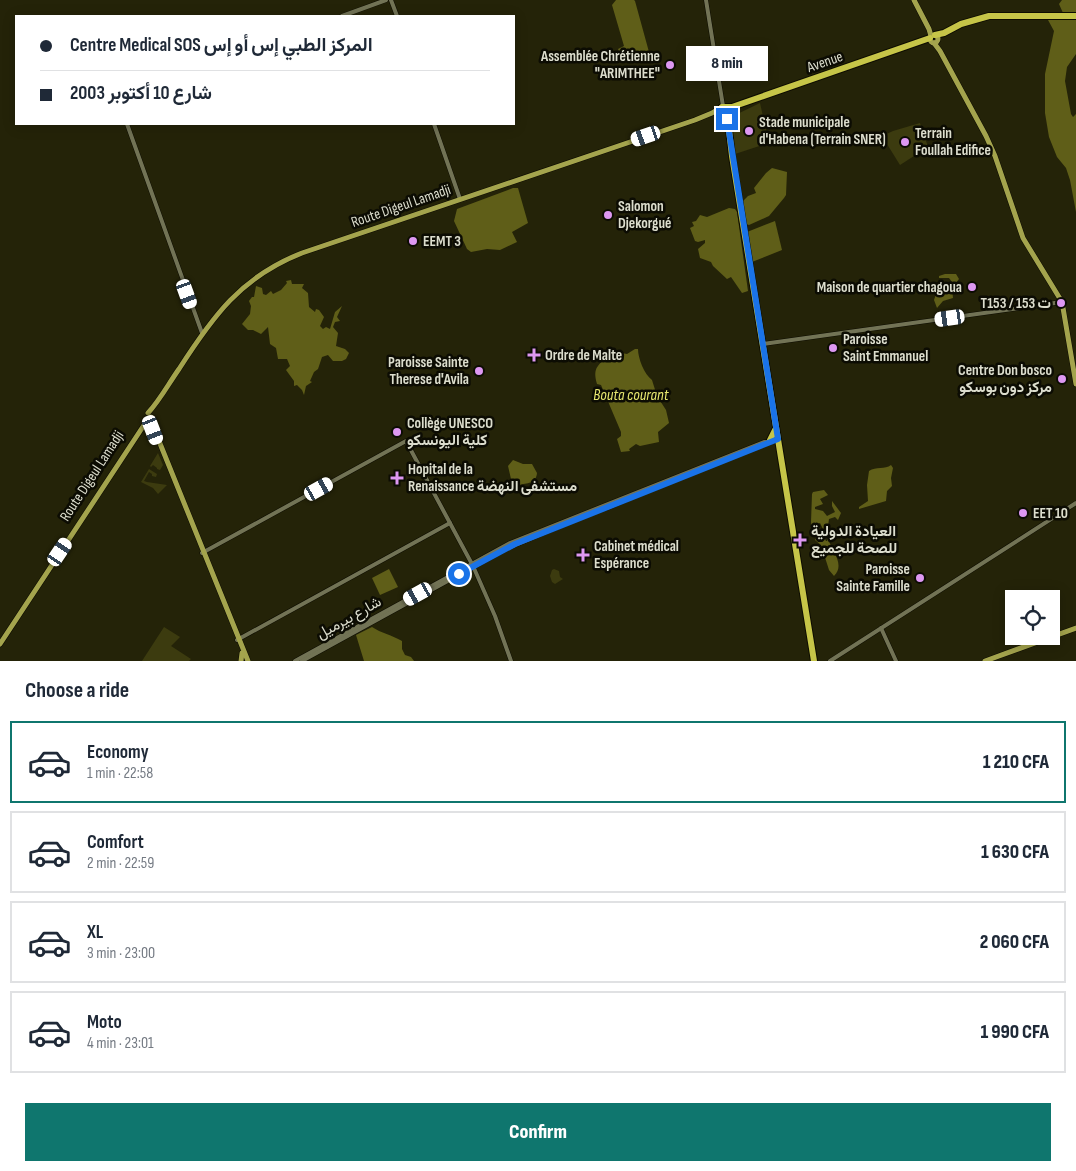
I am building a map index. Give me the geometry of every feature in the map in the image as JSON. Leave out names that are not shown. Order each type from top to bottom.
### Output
[{"type":"highway","points":[[774,441],[762,344],[724,111],[934,38],[961,24],[984,17],[1019,15],[1076,16]]},
{"type":"highway","points":[[762,344],[774,441],[813,661]]},
{"type":"main road","points":[[915,0],[986,136],[995,156],[1023,238],[1062,302],[1076,384]]},
{"type":"main road","name":"Route Digeul Lamadji","points":[[0,644],[202,333],[214,316],[242,288],[261,274],[284,261],[318,248],[707,115],[724,111]]},
{"type":"main road","points":[[149,417],[215,318],[244,290],[274,268],[356,236],[724,111]]},
{"type":"main road","name":"Route Digeul Lamadji","points":[[0,639],[28,600],[56,554],[149,417]]},
{"type":"main road","points":[[149,417],[203,552]]},
{"type":"main road","points":[[149,417],[245,660]]},
{"type":"main road","points":[[143,426],[148,426],[153,430]]},
{"type":"main road","points":[[1060,633],[1076,627]]},
{"type":"main road","points":[[984,661],[1076,627]]},
{"type":"main road","points":[[238,640],[245,660]]},
{"type":"main road","points":[[979,661],[1024,645]]},
{"type":"street","points":[[345,15],[386,0]]},
{"type":"street","points":[[391,0],[396,15]]},
{"type":"street","points":[[706,0],[724,111]]},
{"type":"street","points":[[127,125],[202,333]]},
{"type":"street","points":[[434,125],[460,200]]},
{"type":"street","points":[[762,344],[1062,302]]},
{"type":"street","points":[[203,552],[406,441],[473,565],[495,616],[511,661]]},
{"type":"street","name":"شارع بيرميل","points":[[295,661],[515,544],[774,441]]},
{"type":"street","points":[[830,661],[1076,504]]},
{"type":"street","points":[[238,640],[450,523]]},
{"type":"street","name":"شارع بيرميل","points":[[302,661],[473,565]]},
{"type":"street","points":[[880,629],[895,661]]},
{"type":"shaded area","name":"Stade municipale d'Habena (Terrain SNER)","points":[[760,103],[769,143],[735,154],[729,118]]},
{"type":"shaded area","name":"Terrain Foullah Edifice","points":[[920,123],[928,147],[900,165],[882,136]]},
{"type":"shaded area","points":[[158,453],[163,465],[160,470],[153,465],[150,466]]},
{"type":"shaded area","points":[[149,469],[157,474],[156,477],[152,476],[149,472],[144,481],[167,485],[158,494],[153,488],[141,482]]},
{"type":"shaded area","points":[[554,569],[559,571],[560,577],[563,579],[555,584],[550,576]]},
{"type":"shaded area","points":[[164,627],[180,637],[171,646],[191,659],[189,661],[142,661]]},
{"type":"water","points":[[616,0],[635,1],[649,52],[623,61],[618,49],[624,46],[612,5]]},
{"type":"water","points":[[1062,0],[1076,0],[1076,54],[1067,67],[1065,81],[1071,114],[1073,117],[1076,114],[1076,212],[1070,180],[1066,168],[1057,157],[1049,137],[1045,113],[1045,74],[1054,31],[1048,20],[1063,19],[1063,13],[1059,4]]},
{"type":"water","points":[[772,168],[787,172],[786,195],[769,216],[749,225],[746,224],[743,201],[748,196],[756,193],[754,188]]},
{"type":"water","points":[[513,188],[518,188],[528,223],[512,232],[517,242],[500,250],[487,249],[471,252],[467,249],[454,221],[457,209]]},
{"type":"water","points":[[729,208],[735,209],[737,212],[748,291],[742,293],[731,277],[727,279],[711,262],[700,258],[698,249],[705,243],[705,240],[695,241],[690,228],[694,226],[692,222],[696,221],[700,215],[707,217]]},
{"type":"water","points":[[775,221],[782,250],[752,262],[747,232]]},
{"type":"water","points":[[956,274],[959,279],[952,288],[953,298],[943,301],[937,308],[934,300],[936,294],[934,289],[948,286],[952,282],[949,278],[939,278],[939,276]]},
{"type":"water","points":[[291,280],[292,284],[304,284],[302,288],[308,293],[309,307],[315,312],[316,309],[319,310],[324,317],[320,326],[323,329],[326,327],[330,329],[335,312],[342,306],[337,317],[340,321],[335,322],[333,327],[338,333],[336,346],[345,349],[349,353],[346,359],[342,361],[333,361],[328,355],[322,357],[318,369],[314,372],[310,381],[312,382],[306,386],[304,395],[297,385],[294,386],[294,381],[286,370],[290,366],[287,359],[278,359],[276,348],[270,344],[268,327],[261,334],[248,330],[242,324],[250,314],[251,306],[249,301],[254,297],[256,286],[262,288],[263,294],[266,295],[271,291],[273,294],[281,290],[287,283],[286,281]]},
{"type":"water","name":"Bouta courant","points":[[638,349],[642,366],[652,380],[657,396],[666,410],[669,423],[658,432],[659,442],[640,446],[636,444],[629,449],[630,451],[621,452],[617,439],[621,436],[621,432],[601,385],[597,384],[595,373],[610,353],[612,353],[613,357],[621,353],[627,354]]},
{"type":"water","points":[[513,460],[523,464],[532,464],[537,473],[535,479],[519,485],[511,479],[508,466]]},
{"type":"water","points":[[891,465],[893,468],[892,486],[887,491],[886,501],[859,509],[868,501],[867,485],[869,471]]},
{"type":"water","points":[[824,490],[828,495],[820,499],[823,504],[815,507],[815,509],[823,511],[827,516],[835,512],[832,501],[841,513],[838,520],[835,517],[829,519],[828,526],[825,529],[823,529],[820,523],[817,524],[826,541],[828,536],[832,536],[829,541],[838,563],[837,572],[834,576],[829,570],[821,545],[815,540],[816,534],[812,529],[811,522],[812,494],[813,492]]},
{"type":"water","points":[[389,569],[398,587],[380,595],[372,578]]},
{"type":"water","points":[[372,627],[402,641],[402,649],[405,655],[411,657],[414,661],[364,661],[356,635]]},
{"type":"place","name":"Assemblée Chrétienne \"ARIMTHEE\"","points":[[670,65]]},
{"type":"place","name":"Stade municipale d'Habena (Terrain SNER)","points":[[749,131]]},
{"type":"place","name":"Terrain Foullah Edifice","points":[[905,142]]},
{"type":"place","name":"Salomon Djekorgué","points":[[608,215]]},
{"type":"place","name":"EEMT 3","points":[[413,241]]},
{"type":"place","name":"Maison de quartier chagoua","points":[[972,287]]},
{"type":"place","name":"T153 / ت 153","points":[[1061,303]]},
{"type":"place","name":"Paroisse Saint Emmanuel","points":[[833,348]]},
{"type":"place","name":"Ordre de Malte","points":[[534,355]]},
{"type":"place","name":"Paroisse Sainte Therese d'Avila","points":[[479,371]]},
{"type":"place","name":"Centre Don bosco مركز دون بوسكو","points":[[1062,379]]},
{"type":"place","name":"Collège UNESCO كلية اليونسكو","points":[[397,432]]},
{"type":"place","name":"Hopital de la Renaissance مستشفى النهضة","points":[[397,478]]},
{"type":"place","name":"EET 10","points":[[1023,513]]},
{"type":"place","name":"العيادة الدولية للصحة للجميع","points":[[800,540]]},
{"type":"place","name":"Cabinet médical Espérance","points":[[583,555]]},
{"type":"place","name":"Paroisse Sainte Famille","points":[[920,578]]},
{"type":"route","points":[[459,574],[515,544],[615,505],[766,442],[778,439],[727,119]]}]
